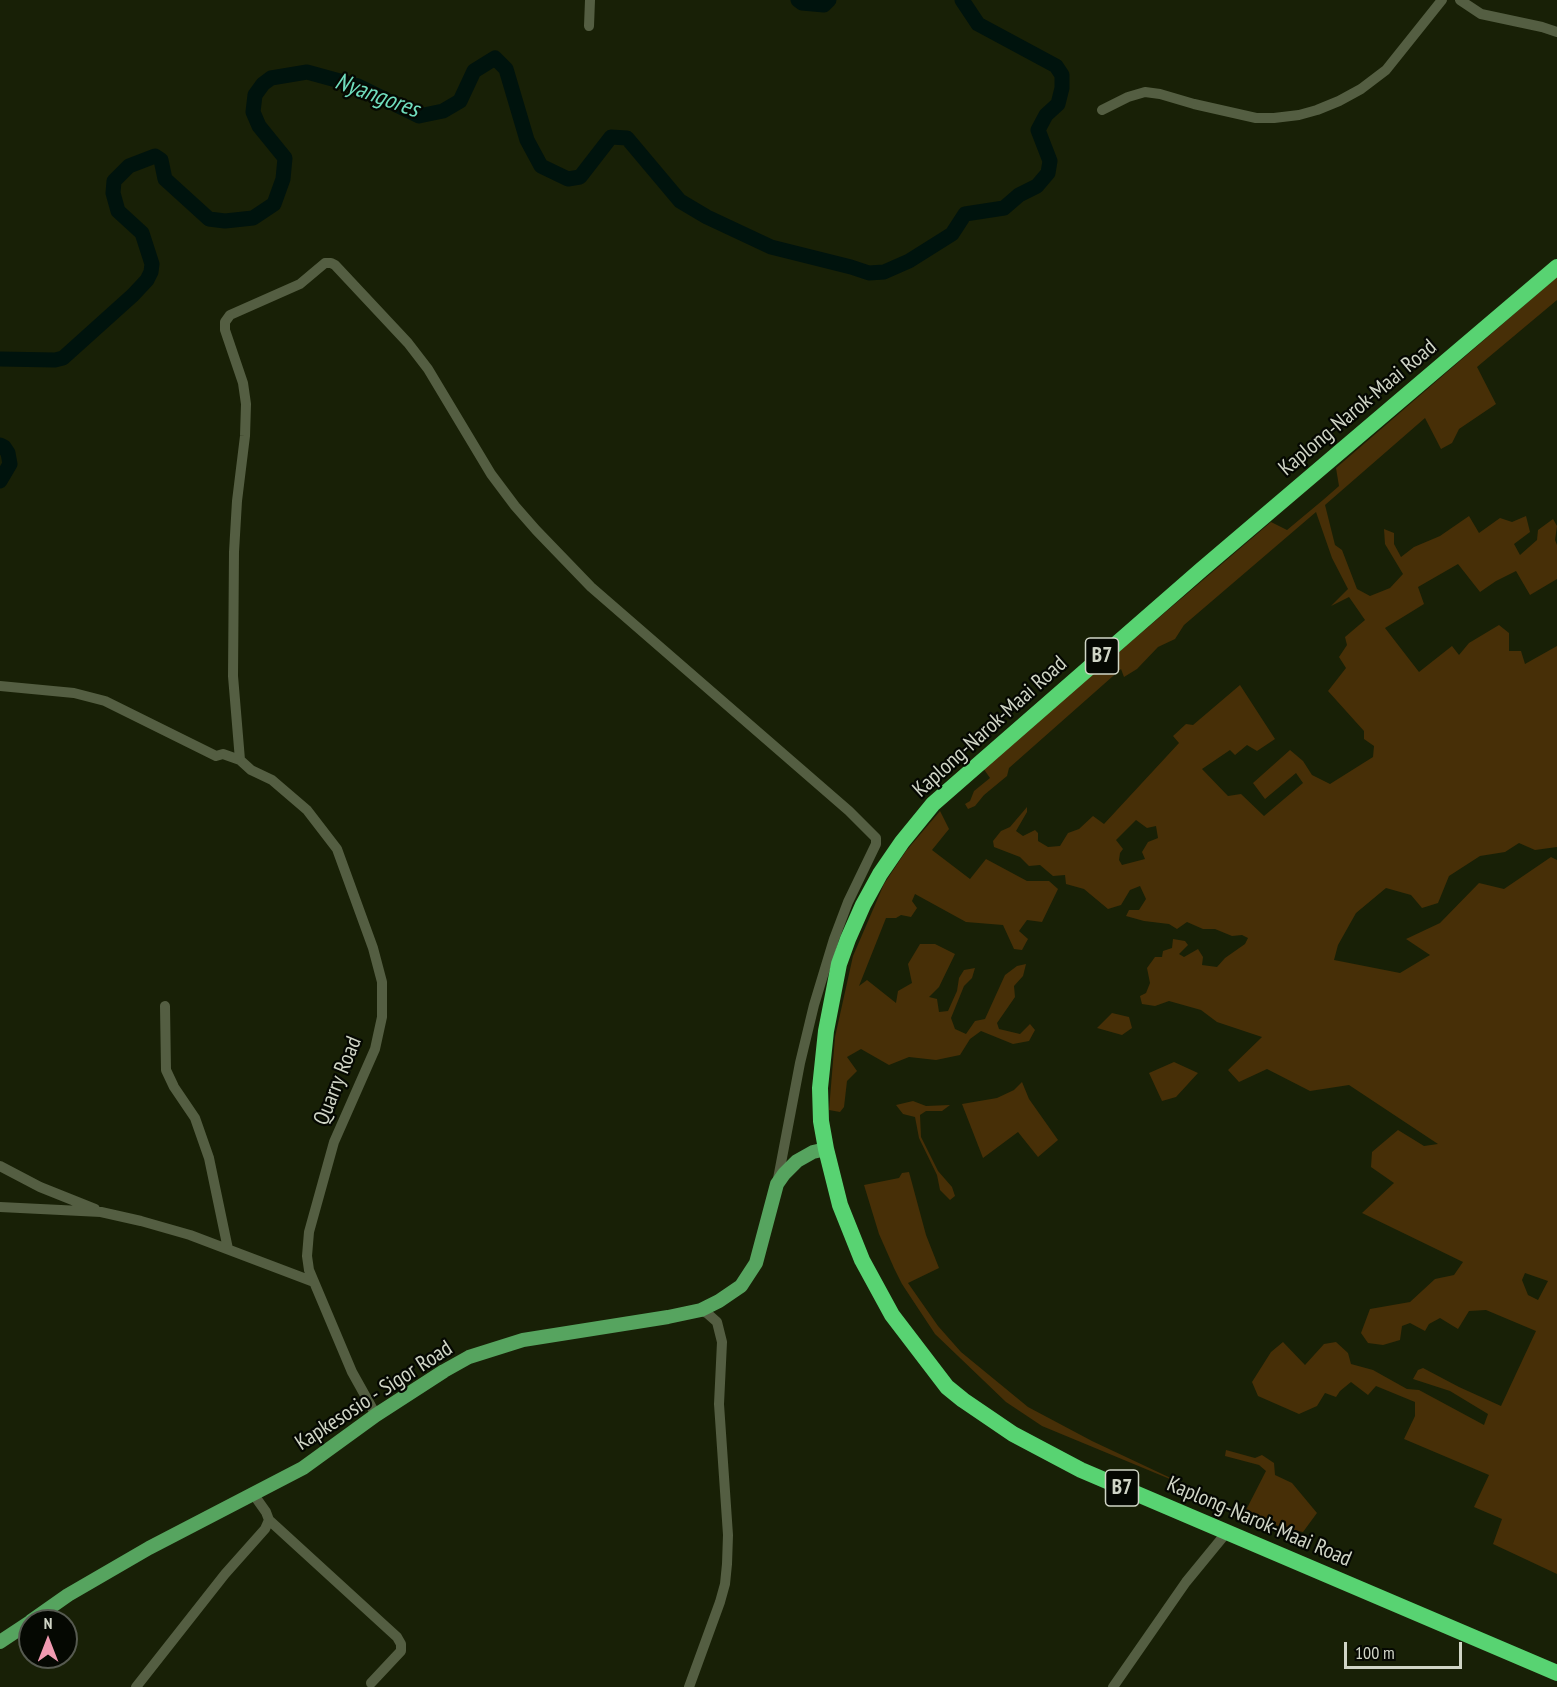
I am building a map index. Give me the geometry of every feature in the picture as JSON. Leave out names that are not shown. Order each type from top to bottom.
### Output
[{"type":"highway","name":"Kaplong-Narok-Maai Road","points":[[1557,267],[1201,570],[933,804],[880,874],[863,905],[839,964],[826,1031],[820,1088],[821,1121],[826,1149],[840,1204],[862,1260],[892,1315],[947,1387],[1012,1434],[1081,1470],[1557,1673]]},
{"type":"main road","name":"Kapkesosio - Sigor Road","points":[[48,1609],[149,1548],[303,1468],[376,1415],[461,1362],[509,1344],[540,1336],[700,1310],[732,1294],[752,1271],[760,1252],[777,1184],[797,1161],[813,1152],[826,1149]]},
{"type":"main road","name":"Kapkesosio - Sigor Road","points":[[0,1642],[18,1629]]},
{"type":"street","points":[[589,26],[590,0]]},
{"type":"street","points":[[1102,110],[1128,97],[1145,92],[1256,118],[1299,115],[1317,110],[1361,89],[1386,70],[1442,0]]},
{"type":"street","points":[[1460,0],[1481,14],[1557,32]]},
{"type":"street","points":[[0,686],[74,693],[105,701],[216,756],[223,754],[240,760],[233,675],[234,552],[246,404],[243,383],[225,330],[225,322],[230,315],[300,284],[324,263],[329,262],[335,265],[428,369],[491,474],[514,506],[536,530],[591,587],[849,811],[876,838],[876,844],[848,902],[834,939],[814,1005],[800,1063],[777,1184]]},
{"type":"street","name":"Quarry Road","points":[[240,760],[251,770],[272,780],[307,810],[337,849],[378,963],[382,982],[382,1017],[375,1049],[340,1126],[309,1232],[308,1263],[352,1372],[376,1415]]},
{"type":"street","points":[[165,1006],[166,1070],[174,1087],[195,1118],[209,1158],[228,1249]]},
{"type":"street","points":[[0,1166],[40,1187],[100,1212]]},
{"type":"street","points":[[0,1208],[100,1212],[190,1234],[314,1282]]},
{"type":"street","points":[[689,1687],[720,1602],[727,1564],[727,1524],[719,1404],[722,1342],[717,1322],[700,1310]]},
{"type":"street","points":[[254,1494],[269,1520],[397,1637],[402,1647],[401,1651],[371,1683]]},
{"type":"street","points":[[136,1687],[218,1583],[265,1528],[269,1520]]},
{"type":"street","points":[[1113,1687],[1186,1582],[1227,1532]]},
{"type":"shaded area","points":[[1557,277],[1557,300],[1477,367],[1496,404],[1459,429],[1452,443],[1441,449],[1425,418],[1325,505],[1335,545],[1342,550],[1357,589],[1370,596],[1390,588],[1403,574],[1385,544],[1384,529],[1394,533],[1394,544],[1401,557],[1414,547],[1440,536],[1469,516],[1479,533],[1500,518],[1512,522],[1526,516],[1530,532],[1514,544],[1520,555],[1537,540],[1538,530],[1553,519],[1557,526],[1555,540],[1557,579],[1530,595],[1516,571],[1480,592],[1458,564],[1418,587],[1424,604],[1385,628],[1419,672],[1452,646],[1459,655],[1469,643],[1499,625],[1509,633],[1509,651],[1521,651],[1525,664],[1557,646],[1557,847],[1535,850],[1519,843],[1505,852],[1480,856],[1449,876],[1438,903],[1422,908],[1411,895],[1386,888],[1356,913],[1338,945],[1334,960],[1400,973],[1430,955],[1406,939],[1440,923],[1479,883],[1504,889],[1551,857],[1557,860],[1557,1574],[1493,1544],[1502,1519],[1474,1507],[1489,1475],[1404,1439],[1415,1416],[1415,1402],[1376,1386],[1368,1395],[1351,1382],[1336,1397],[1325,1393],[1317,1406],[1299,1414],[1258,1396],[1252,1382],[1271,1352],[1283,1342],[1305,1365],[1324,1344],[1336,1342],[1348,1353],[1351,1364],[1373,1370],[1407,1389],[1419,1390],[1484,1425],[1488,1414],[1450,1391],[1413,1379],[1418,1370],[1423,1368],[1501,1406],[1536,1331],[1486,1310],[1469,1311],[1458,1329],[1440,1318],[1429,1324],[1425,1331],[1410,1323],[1402,1326],[1400,1340],[1383,1345],[1368,1343],[1361,1333],[1370,1309],[1410,1302],[1435,1279],[1454,1275],[1463,1262],[1362,1213],[1394,1183],[1371,1167],[1372,1152],[1398,1130],[1424,1146],[1438,1144],[1349,1085],[1310,1091],[1267,1069],[1239,1082],[1228,1070],[1262,1037],[1217,1022],[1201,1010],[1169,1001],[1155,1006],[1142,1004],[1140,996],[1146,993],[1150,983],[1147,968],[1155,957],[1162,957],[1163,951],[1172,948],[1173,939],[1185,941],[1188,945],[1179,954],[1184,957],[1198,949],[1203,957],[1202,965],[1217,967],[1225,958],[1245,944],[1248,938],[1242,935],[1232,936],[1215,929],[1203,929],[1187,922],[1177,929],[1169,924],[1126,916],[1129,910],[1139,910],[1146,899],[1140,886],[1130,890],[1121,905],[1108,909],[1084,889],[1066,884],[1065,875],[1053,876],[1040,865],[1029,866],[1020,857],[994,847],[993,841],[1001,831],[1010,827],[1027,807],[1027,812],[1016,831],[1023,836],[1035,830],[1038,833],[1038,841],[1048,847],[1060,846],[1068,833],[1079,829],[1093,816],[1104,824],[1179,743],[1173,736],[1186,724],[1193,725],[1240,685],[1275,739],[1257,751],[1247,745],[1235,755],[1230,750],[1202,769],[1228,796],[1241,794],[1264,816],[1303,783],[1296,773],[1265,799],[1253,783],[1290,750],[1303,761],[1312,775],[1330,784],[1373,757],[1374,746],[1364,739],[1364,731],[1328,691],[1346,668],[1339,657],[1347,645],[1345,637],[1365,620],[1349,597],[1331,606],[1348,589],[1332,558],[1316,512],[1184,625],[1175,639],[1158,647],[1137,669],[1124,677],[1121,669],[1009,768],[1007,776],[984,795],[975,806],[968,809],[965,804],[970,801],[974,791],[990,778],[983,768],[1271,522],[1287,530],[1339,486],[1336,468]],"holes":[[[1136,820],[1147,828],[1156,826],[1158,838],[1148,842],[1142,852],[1145,859],[1122,865],[1119,860],[1123,849],[1116,840]],[[1525,1273],[1548,1281],[1538,1300],[1528,1295],[1522,1280]]]},
{"type":"shaded area","points":[[940,811],[949,829],[932,850],[970,879],[986,859],[1027,881],[1049,881],[1058,889],[1042,922],[1027,920],[1019,931],[1028,939],[1022,950],[1014,949],[1003,925],[966,922],[915,894],[912,901],[917,908],[911,917],[901,915],[896,918],[886,918],[859,986],[867,980],[896,1003],[898,991],[912,983],[908,964],[920,944],[935,944],[955,954],[939,987],[929,997],[937,999],[939,1012],[948,1011],[964,970],[975,968],[972,978],[964,986],[951,1018],[955,1029],[966,1034],[975,1021],[985,1019],[1005,975],[1017,966],[1026,964],[1023,976],[1014,986],[1015,997],[997,1023],[999,1029],[1020,1034],[1030,1024],[1035,1030],[1029,1041],[1013,1044],[981,1031],[970,1039],[960,1055],[936,1060],[909,1057],[889,1065],[861,1049],[847,1057],[857,1071],[847,1081],[844,1107],[840,1112],[829,1110],[835,1037],[853,956],[884,884],[906,851]]},
{"type":"shaded area","points":[[1112,1013],[1129,1017],[1132,1028],[1122,1035],[1097,1028]]},
{"type":"shaded area","points":[[1174,1062],[1198,1073],[1176,1097],[1162,1101],[1149,1073]]},
{"type":"shaded area","points":[[1022,1082],[1029,1099],[1058,1140],[1038,1157],[1018,1132],[983,1158],[962,1104],[997,1098],[1014,1090]]},
{"type":"shaded area","points":[[913,1101],[926,1106],[950,1105],[942,1111],[926,1111],[920,1115],[921,1137],[938,1171],[952,1187],[955,1196],[950,1200],[940,1190],[937,1175],[919,1138],[915,1117],[903,1114],[896,1105]]},
{"type":"shaded area","points":[[909,1172],[926,1235],[939,1268],[908,1283],[938,1326],[961,1352],[1028,1407],[1092,1441],[1194,1489],[1042,1426],[1006,1402],[935,1334],[894,1268],[879,1234],[864,1185],[899,1178],[902,1173]]},
{"type":"shaded area","points":[[1226,1450],[1255,1458],[1262,1455],[1274,1463],[1275,1475],[1292,1483],[1317,1513],[1303,1532],[1282,1528],[1246,1510],[1266,1471],[1259,1465],[1225,1456]]},
{"type":"waterway","name":"Nyangores","points":[[798,0],[802,3],[824,5],[829,0]]},
{"type":"waterway","name":"Nyangores","points":[[0,359],[55,360],[63,358],[147,280],[152,264],[142,233],[118,211],[113,193],[114,181],[129,166],[155,156],[161,160],[165,179],[209,219],[225,221],[253,218],[274,204],[283,179],[285,158],[259,126],[253,112],[255,95],[271,78],[307,72],[358,86],[419,116],[443,111],[460,101],[474,71],[495,58],[506,69],[527,140],[541,166],[568,179],[580,177],[611,137],[627,138],[680,201],[707,217],[771,247],[869,273],[884,272],[909,261],[952,234],[965,214],[1004,208],[1019,195],[1037,186],[1048,173],[1050,161],[1038,130],[1046,115],[1058,104],[1062,75],[1056,66],[978,24],[962,0]]},
{"type":"waterway","name":"Nyangores","points":[[0,445],[8,453],[10,464],[0,481]]}]
